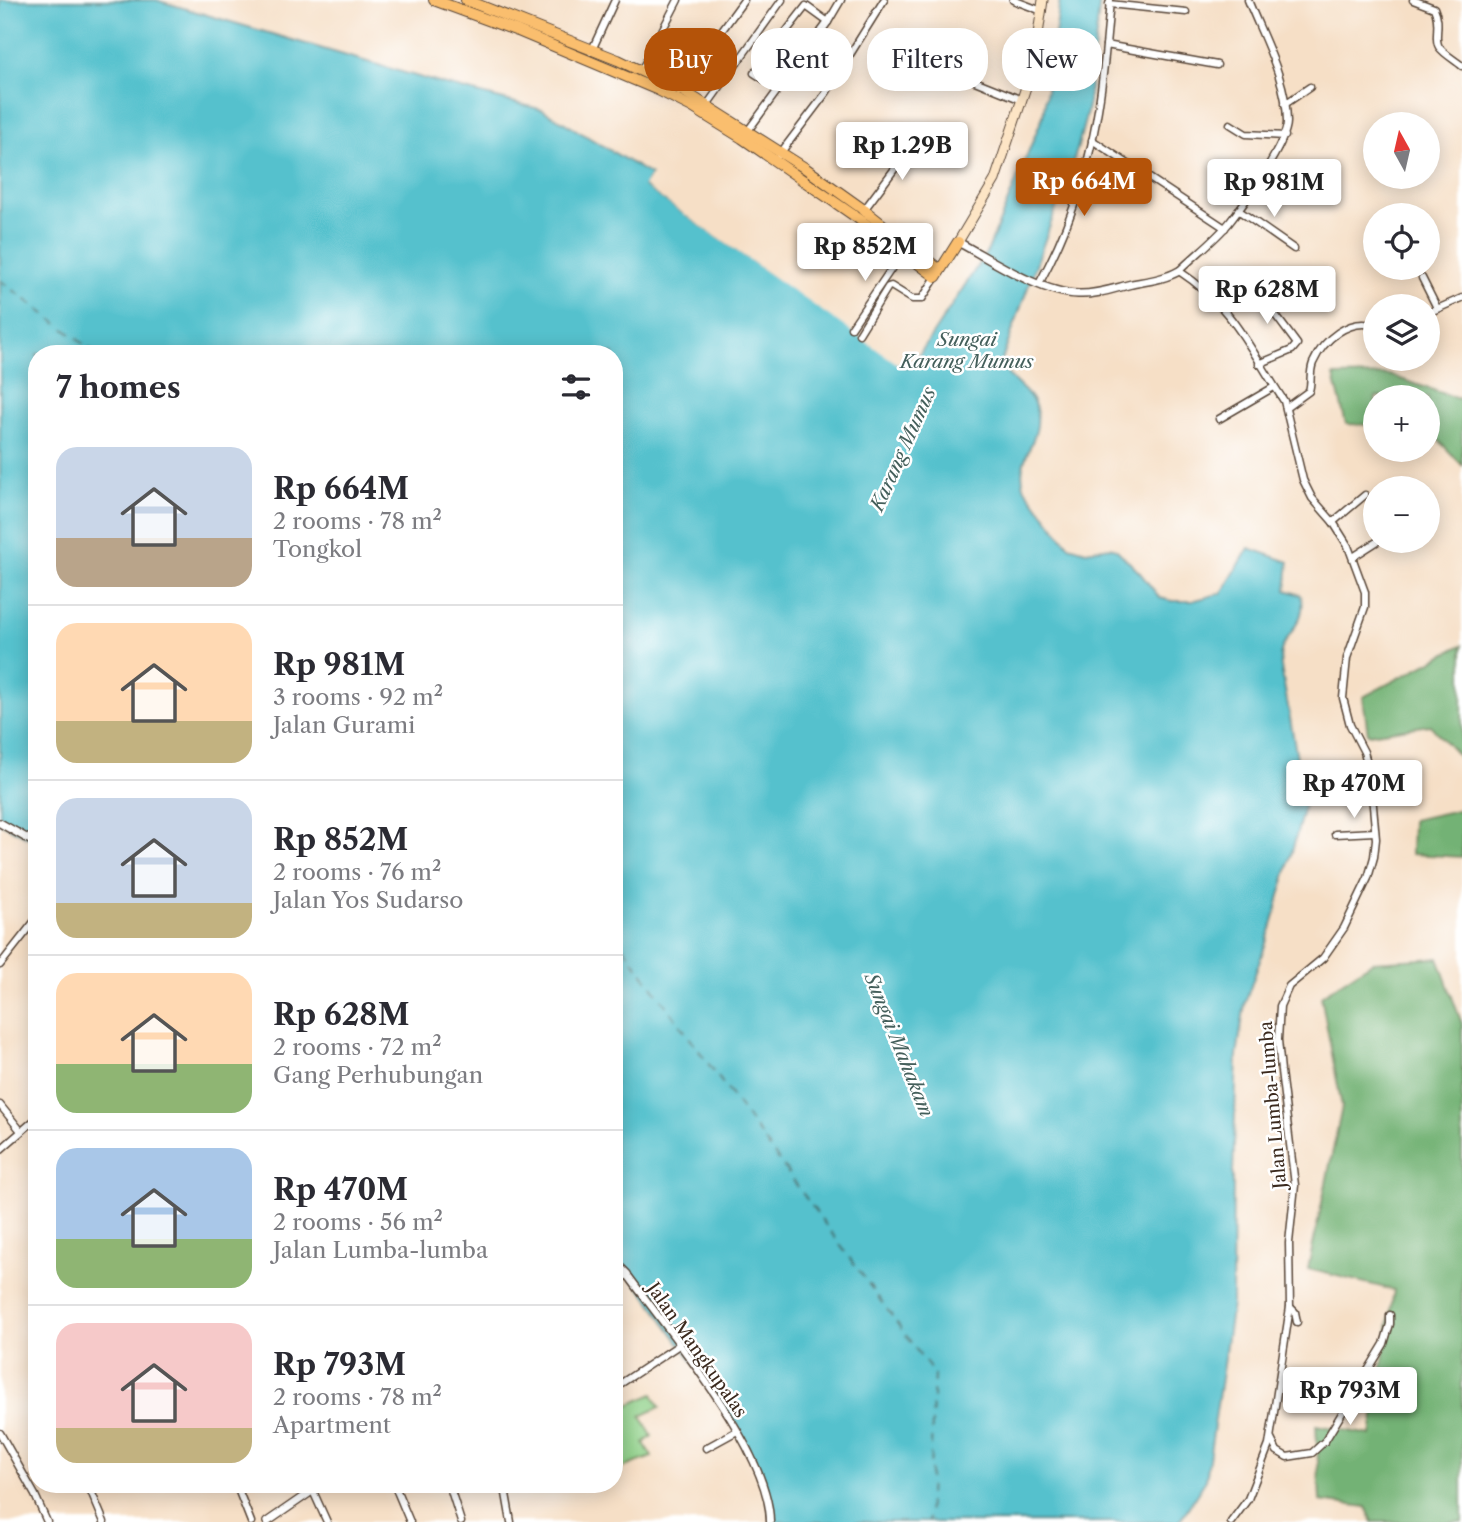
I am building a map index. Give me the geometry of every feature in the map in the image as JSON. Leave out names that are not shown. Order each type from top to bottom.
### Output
[{"type":"highway","points":[[434,0],[644,72]]},
{"type":"highway","points":[[466,0],[590,55],[745,134]]},
{"type":"highway","points":[[682,91],[778,157],[902,253],[938,273]]},
{"type":"highway","points":[[778,157],[864,210],[938,273]]},
{"type":"highway","points":[[938,273],[958,242]]},
{"type":"main road","points":[[958,242],[995,180],[1036,48],[1043,0]]},
{"type":"street","points":[[590,55],[615,0]]},
{"type":"street","points":[[641,71],[678,0]]},
{"type":"street","points":[[724,28],[744,0]]},
{"type":"street","points":[[707,106],[782,0]]},
{"type":"street","points":[[824,28],[841,0]]},
{"type":"street","points":[[778,157],[826,93],[884,0]]},
{"type":"street","points":[[1013,0],[1042,11]]},
{"type":"street","points":[[958,242],[1035,282],[1063,292],[1087,294],[1160,278],[1179,271],[1225,228],[1285,136],[1285,104],[1277,75],[1248,0]]},
{"type":"street","points":[[1413,0],[1434,8],[1438,18],[1439,46],[1462,66]]},
{"type":"street","points":[[1035,282],[1066,227],[1079,192],[1092,140],[1110,2],[1186,12]]},
{"type":"street","points":[[789,28],[806,6],[828,22]]},
{"type":"street","points":[[1106,45],[1217,65]]},
{"type":"street","points":[[988,86],[1022,100]]},
{"type":"street","points":[[1285,104],[1310,87]]},
{"type":"street","points":[[745,134],[777,91]]},
{"type":"street","points":[[1230,124],[1246,134],[1285,136]]},
{"type":"street","points":[[864,210],[915,136]]},
{"type":"street","points":[[1092,140],[1225,228]]},
{"type":"street","points":[[1266,168],[1329,194]]},
{"type":"street","points":[[1238,210],[1294,249]]},
{"type":"street","points":[[851,328],[902,253]]},
{"type":"street","name":"Jalan Lumba-lumba","points":[[1179,271],[1209,293],[1227,312],[1287,407],[1295,455],[1303,480],[1312,498],[1333,522],[1353,557],[1364,588],[1366,603],[1347,657],[1343,698],[1350,725],[1364,752],[1370,772],[1375,832],[1374,858],[1368,878],[1344,928],[1323,958],[1289,986],[1280,1006],[1280,1061],[1295,1185],[1289,1243],[1290,1307],[1270,1437],[1248,1499],[1231,1522]]},
{"type":"street","points":[[859,334],[888,287],[891,286],[912,299],[922,299],[938,273]]},
{"type":"street","points":[[1259,364],[1292,350],[1297,344],[1262,297]]},
{"type":"street","points":[[1440,307],[1462,298]]},
{"type":"street","points":[[1287,407],[1309,391],[1313,362],[1336,334],[1355,324],[1363,325]]},
{"type":"street","points":[[1219,419],[1274,387]]},
{"type":"street","points":[[1333,522],[1363,497]]},
{"type":"street","points":[[1353,557],[1363,551]]},
{"type":"street","points":[[0,823],[28,839]]},
{"type":"street","points":[[1335,834],[1375,832]]},
{"type":"street","points":[[0,965],[28,929]]},
{"type":"street","points":[[0,1105],[21,1131]]},
{"type":"street","points":[[0,1150],[28,1125]]},
{"type":"street","points":[[623,1270],[627,1274],[623,1277]]},
{"type":"street","name":"Jalan Mangkupalas","points":[[627,1274],[731,1418],[753,1462],[768,1502],[770,1522]]},
{"type":"street","points":[[1290,1307],[1295,1312],[1297,1322]]},
{"type":"street","points":[[1270,1437],[1277,1451],[1283,1456],[1317,1450],[1333,1430],[1384,1344],[1390,1315]]},
{"type":"street","points":[[623,1382],[679,1345]]},
{"type":"street","points":[[706,1448],[737,1431]]},
{"type":"street","points":[[0,1433],[28,1482]]},
{"type":"street","points":[[34,1493],[47,1522]]},
{"type":"street","points":[[92,1493],[104,1522]]},
{"type":"street","points":[[240,1493],[251,1522]]},
{"type":"street","points":[[267,1522],[309,1493]]},
{"type":"street","points":[[314,1493],[327,1522]]},
{"type":"street","points":[[398,1493],[410,1522]]},
{"type":"street","points":[[452,1493],[461,1522]]},
{"type":"street","points":[[506,1493],[511,1522]]},
{"type":"green space","points":[[1389,375],[1418,385],[1363,385],[1363,425],[1346,424],[1334,376]]},
{"type":"green space","points":[[1440,392],[1459,399],[1462,396],[1462,465],[1440,442]]},
{"type":"green space","points":[[1462,645],[1462,760],[1430,725],[1368,734],[1363,697]]},
{"type":"green space","points":[[1462,809],[1462,857],[1411,854],[1412,820]]},
{"type":"green space","points":[[1438,958],[1462,1024],[1462,1522],[1373,1522],[1366,1507],[1320,1501],[1316,1425],[1371,1435],[1394,1290],[1308,1269],[1342,1107],[1321,996],[1372,962]]},
{"type":"green space","points":[[653,1394],[660,1407],[641,1416],[652,1436],[644,1443],[652,1457],[623,1468],[623,1399],[628,1405]]},
{"type":"water","points":[[0,0],[156,0],[446,85],[543,110],[651,175],[644,186],[907,368],[919,355],[988,250],[1043,116],[1047,91],[1089,91],[1077,150],[1002,360],[1007,373],[1029,395],[1036,409],[1036,431],[1023,468],[1025,489],[1069,546],[1086,551],[1110,547],[1116,549],[1160,598],[1192,601],[1222,593],[1249,548],[1289,562],[1286,590],[1301,595],[1302,603],[1300,618],[1284,644],[1280,659],[1305,803],[1271,929],[1245,1003],[1237,1055],[1232,1304],[1206,1480],[1179,1522],[772,1522],[774,1506],[737,1425],[650,1301],[623,1267],[623,345],[28,345],[28,837],[0,823]]},
{"type":"water","points":[[1060,0],[1100,0],[1097,28],[1056,28]]},
{"type":"pier","points":[[651,175],[654,177],[649,185],[904,364],[902,367],[644,186]]},
{"type":"ferry route","points":[[0,280],[85,345]]},
{"type":"ferry route","points":[[623,946],[934,1374],[928,1522]]},
{"type":"water label","name":"Sungai Karang Mumus","points":[[967,350]]},
{"type":"water label","name":"Karang Mumus","points":[[903,449]]},
{"type":"water label","name":"Sungai Mahakam","points":[[899,1045]]}]
